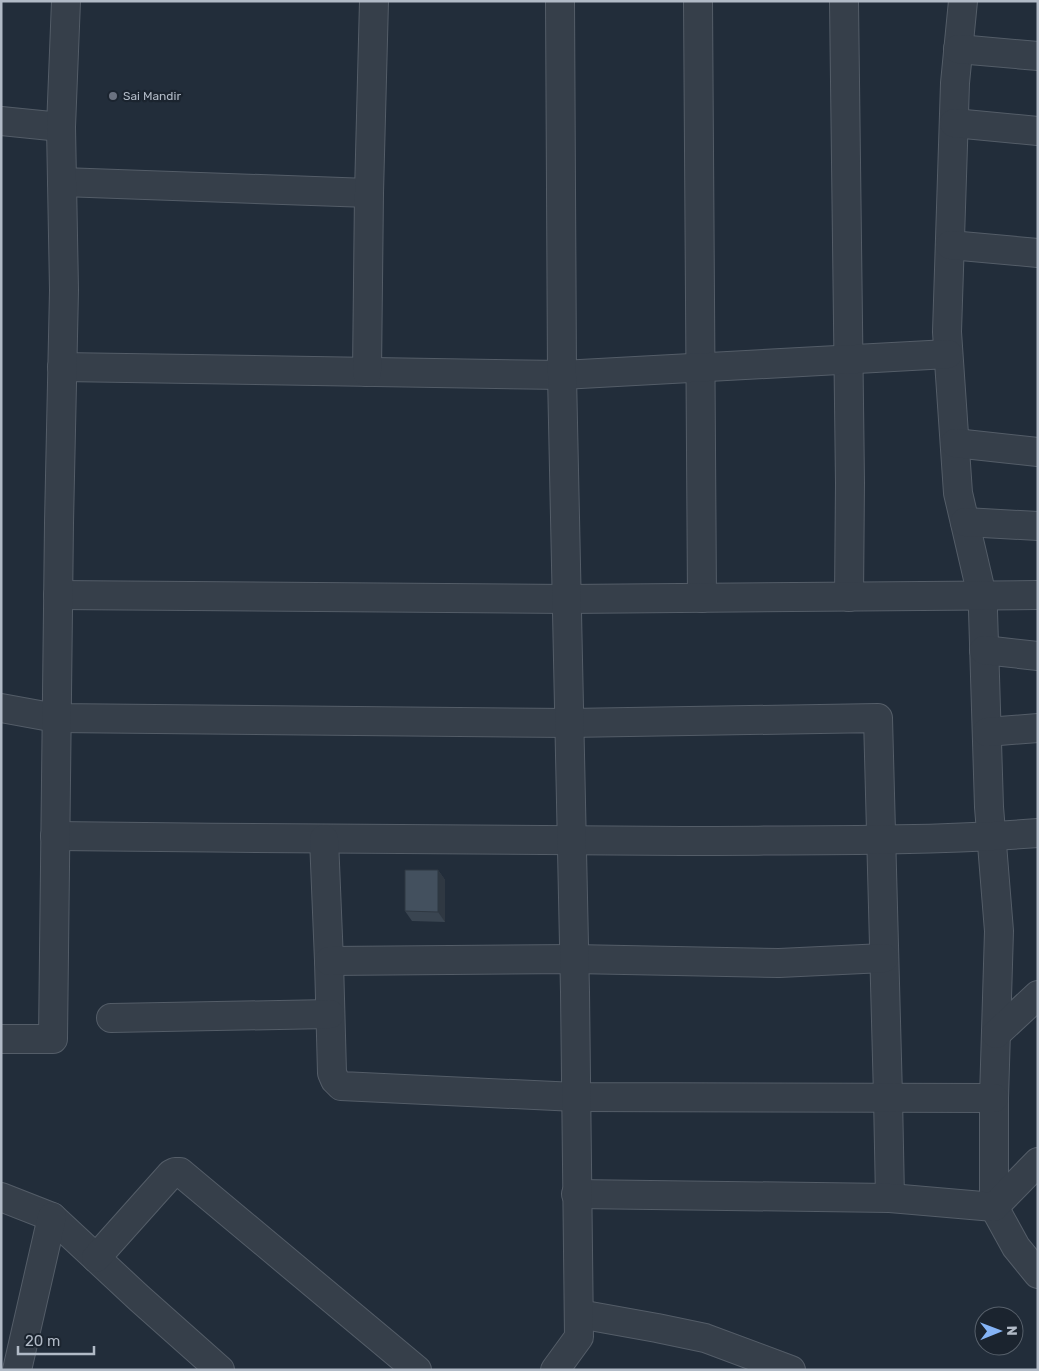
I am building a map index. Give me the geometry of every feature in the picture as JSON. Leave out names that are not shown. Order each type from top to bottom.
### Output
[{"type":"street","points":[[1,1039],[53,1038],[56,718],[64,290],[61,127],[66,1]]},
{"type":"street","points":[[367,372],[374,1]]},
{"type":"street","points":[[555,1370],[579,1337],[572,841],[562,376],[560,1]]},
{"type":"street","points":[[698,1],[702,598]]},
{"type":"street","points":[[844,1],[850,483],[849,597]]},
{"type":"street","points":[[963,1],[955,83],[947,332],[958,493],[982,596],[991,836],[999,931],[994,1098],[994,1207],[1016,1247],[1038,1274]]},
{"type":"street","points":[[958,49],[1038,56]]},
{"type":"street","points":[[1,121],[61,127]]},
{"type":"street","points":[[954,123],[1038,131]]},
{"type":"street","points":[[62,182],[369,193]]},
{"type":"street","points":[[950,245],[1038,253]]},
{"type":"street","points":[[62,368],[562,376],[948,354]]},
{"type":"street","points":[[955,443],[1038,452]]},
{"type":"street","points":[[965,522],[1038,526]]},
{"type":"street","points":[[58,595],[566,599],[1038,595]]},
{"type":"street","points":[[984,650],[1038,656]]},
{"type":"street","points":[[1,708],[56,718],[569,723],[878,718],[890,1198]]},
{"type":"street","points":[[987,732],[1038,728]]},
{"type":"street","points":[[55,836],[572,841],[881,840],[1038,833]]},
{"type":"street","points":[[324,839],[332,1073],[342,1086],[576,1097],[994,1098]]},
{"type":"street","points":[[329,961],[574,959],[778,963],[884,958]]},
{"type":"street","points":[[996,1034],[1038,995]]},
{"type":"street","points":[[111,1018],[330,1014]]},
{"type":"street","points":[[994,1207],[1038,1162]]},
{"type":"street","points":[[96,1258],[171,1174],[180,1172],[417,1370]]},
{"type":"street","points":[[576,1194],[890,1198],[994,1207]]},
{"type":"street","points":[[1,1197],[52,1217],[220,1370]]},
{"type":"street","points":[[13,1355],[52,1217]]},
{"type":"street","points":[[579,1314],[705,1338],[791,1370]]},
{"type":"building","points":[[405,870],[438,870],[438,912],[405,911]]},
{"type":"place","name":"Sai Mandir","points":[[113,96]]}]
